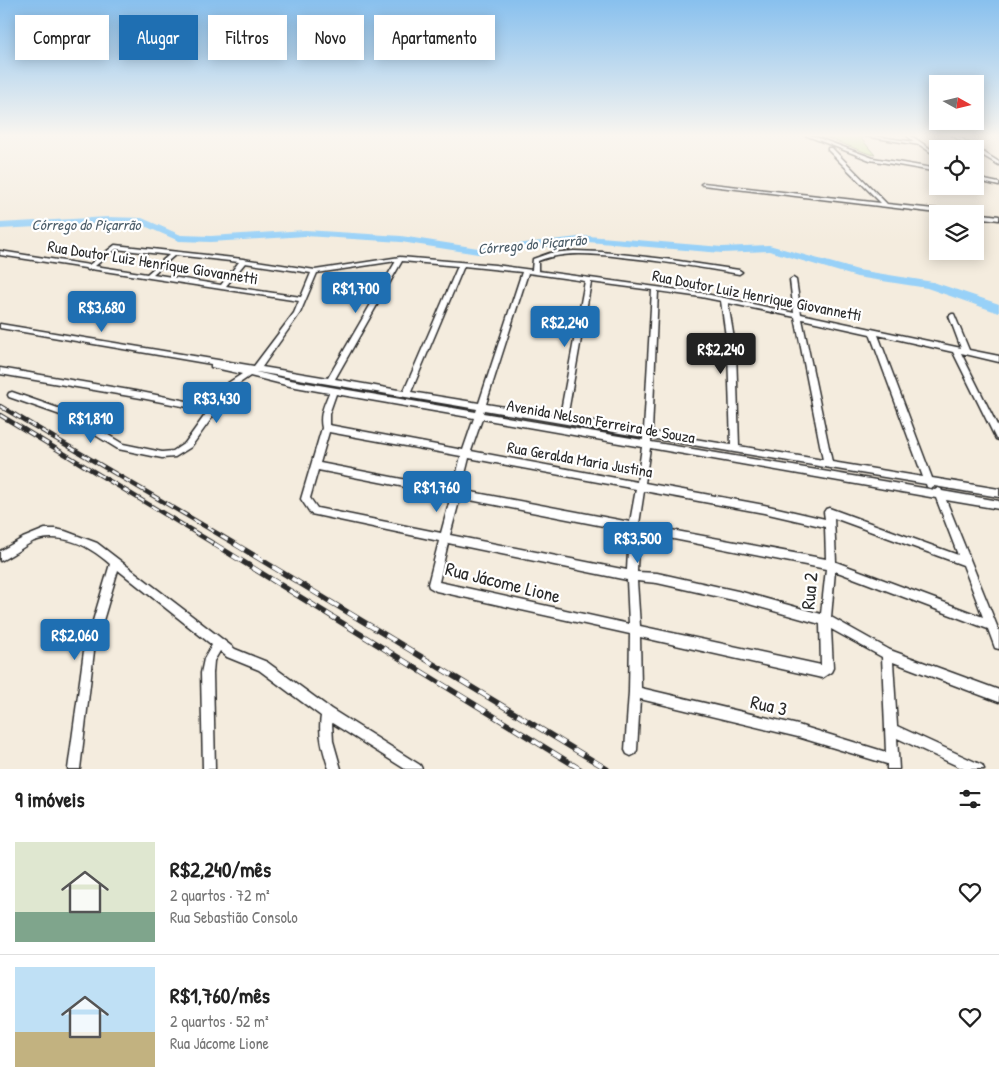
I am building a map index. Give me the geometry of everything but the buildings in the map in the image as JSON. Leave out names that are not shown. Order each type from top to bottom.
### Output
[{"type":"street","points":[[852,171],[885,204]]},
{"type":"street","points":[[984,181],[999,185]]},
{"type":"street","points":[[703,184],[929,210]]},
{"type":"street","points":[[984,216],[999,218]]},
{"type":"street","name":"Rua Doutor Luiz Henrique Giovannetti","points":[[88,268],[110,249],[121,247],[174,252],[314,272],[400,258],[462,264],[655,289],[724,300],[999,359]]},
{"type":"street","points":[[148,276],[174,252]]},
{"type":"street","points":[[535,273],[535,260],[540,256],[573,252],[659,260],[739,272]]},
{"type":"street","name":"Rua Doutor Luiz Henrique Giovannetti","points":[[0,253],[88,268],[302,299]]},
{"type":"street","points":[[331,379],[400,258]]},
{"type":"street","points":[[222,288],[243,261]]},
{"type":"street","points":[[407,392],[462,264]]},
{"type":"street","points":[[12,395],[69,415],[121,447],[162,455],[175,454],[188,445],[231,385],[258,367],[297,312],[314,272]]},
{"type":"street","name":"Rua Jácome Lione","points":[[525,272],[454,494],[433,584],[584,620],[635,629],[822,672]]},
{"type":"street","points":[[793,280],[798,316],[828,464]]},
{"type":"street","points":[[563,418],[588,281]]},
{"type":"street","points":[[631,750],[635,692],[635,629],[632,576],[634,528],[647,444],[655,289]]},
{"type":"street","points":[[724,300],[732,352],[735,448]]},
{"type":"street","points":[[952,316],[966,352]]},
{"type":"street","name":"Avenida Nelson Ferreira de Souza","points":[[0,326],[200,360],[331,379],[482,406],[647,428],[735,448],[999,493]]},
{"type":"street","points":[[873,332],[927,482],[940,494],[999,644]]},
{"type":"street","points":[[956,350],[999,437]]},
{"type":"street","name":"Avenida Nelson Ferreira de Souza","points":[[200,360],[247,374],[334,390],[999,504]]},
{"type":"street","points":[[0,371],[141,394],[213,410]]},
{"type":"street","points":[[334,390],[323,419],[326,428],[305,499],[314,511],[443,539],[632,576],[657,578],[742,597],[825,620],[886,654],[999,696]]},
{"type":"street","name":"Rua Geralda Maria Justina","points":[[326,428],[764,508],[828,524]]},
{"type":"street","points":[[315,466],[831,565],[992,625]]},
{"type":"street","name":"Rua 2","points":[[822,672],[827,668],[825,620],[831,565],[829,512],[966,562]]},
{"type":"street","points":[[0,556],[36,534],[52,531],[94,546],[231,653],[263,666],[327,713],[416,769]]},
{"type":"street","points":[[74,769],[89,651],[115,563]]},
{"type":"street","points":[[210,769],[207,674],[209,660],[219,644]]},
{"type":"street","points":[[886,654],[892,765]]},
{"type":"street","name":"Rua 3","points":[[635,692],[798,731],[892,765]]},
{"type":"street","points":[[327,713],[325,727],[326,742],[335,769]]},
{"type":"street","points":[[890,728],[978,769]]},
{"type":"waterway","name":"Córrego do Piçarrão","points":[[0,226],[108,220],[142,221],[179,238],[211,239],[305,233],[401,239],[478,251],[588,239],[722,250],[769,248],[857,273],[929,285],[999,309]]},
{"type":"railway","points":[[0,406],[237,545]]},
{"type":"railway","points":[[0,415],[216,545]]},
{"type":"railway","points":[[214,544],[580,769]]},
{"type":"railway","points":[[235,544],[607,769]]}]
